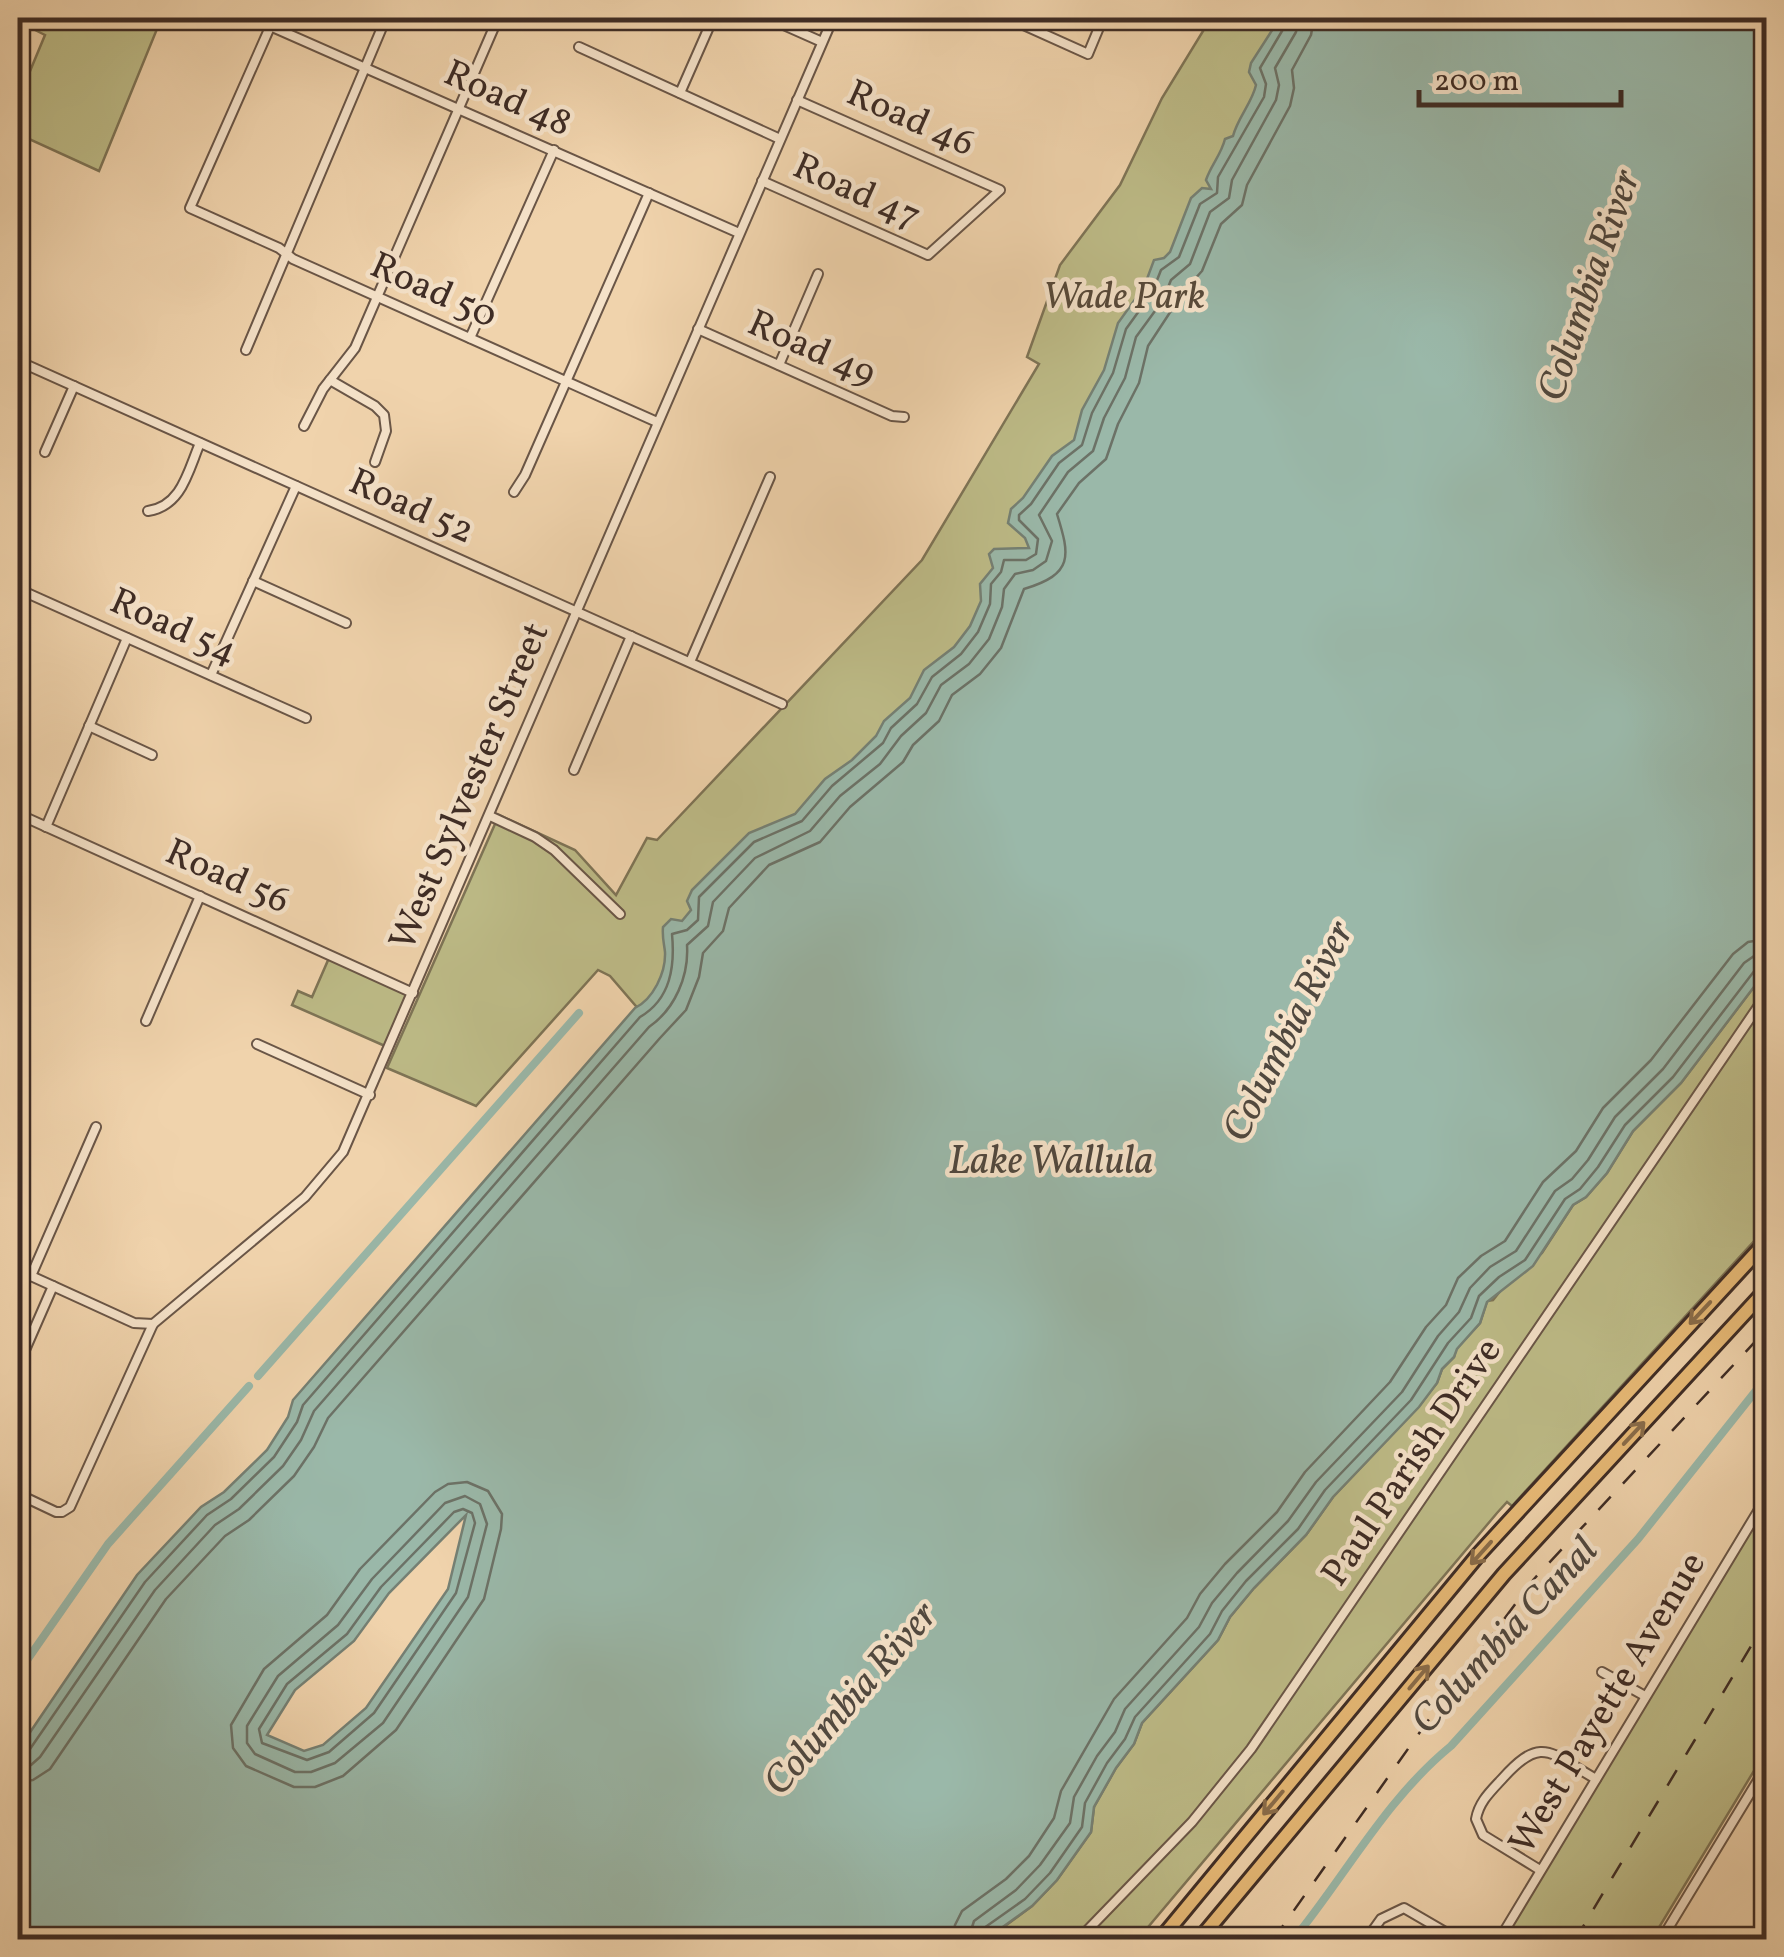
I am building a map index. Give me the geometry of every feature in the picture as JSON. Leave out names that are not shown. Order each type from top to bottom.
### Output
[{"type":"highway","points":[[1160,1940],[1479,1554],[1766,1242]]},
{"type":"highway","points":[[1200,1940],[1504,1574],[1766,1290]]},
{"type":"street","name":"Road 48","points":[[252,18],[272,22],[364,68],[739,233]]},
{"type":"street","points":[[246,350],[386,18]]},
{"type":"street","points":[[304,426],[330,380],[355,348],[498,18]]},
{"type":"street","points":[[680,93],[713,18]]},
{"type":"street","name":"Road 46","points":[[768,18],[822,42]]},
{"type":"street","name":"West Sylvester Street","points":[[18,1494],[56,1512],[67,1511],[153,1324],[316,1188],[343,1152],[832,18]]},
{"type":"street","points":[[1008,18],[1088,54],[1103,18]]},
{"type":"street","name":"Road 50","points":[[272,22],[190,208],[293,259],[658,422]]},
{"type":"street","name":"Road 47","points":[[579,46],[780,139]]},
{"type":"street","name":"Road 46","points":[[797,100],[1000,190],[928,256]]},
{"type":"street","points":[[470,338],[554,150]]},
{"type":"street","name":"Road 47","points":[[762,181],[928,256]]},
{"type":"street","points":[[514,492],[525,476],[648,193]]},
{"type":"street","points":[[779,366],[818,274]]},
{"type":"street","name":"Road 49","points":[[698,329],[904,418]]},
{"type":"street","name":"Road 52","points":[[18,361],[782,704]]},
{"type":"street","points":[[330,380],[376,406],[384,415],[386,431],[374,462]]},
{"type":"street","points":[[46,452],[74,386]]},
{"type":"street","points":[[148,511],[160,509],[176,497],[200,443]]},
{"type":"street","points":[[690,662],[770,477]]},
{"type":"street","points":[[211,675],[296,486]]},
{"type":"street","points":[[254,582],[346,623]]},
{"type":"street","name":"Road 54","points":[[18,589],[306,718]]},
{"type":"street","points":[[574,770],[630,636]]},
{"type":"street","points":[[46,826],[127,638]]},
{"type":"street","points":[[89,726],[152,755]]},
{"type":"street","name":"Road 56","points":[[18,814],[413,993]]},
{"type":"street","points":[[490,816],[554,850],[620,914]]},
{"type":"street","points":[[146,1021],[200,896]]},
{"type":"street","name":"Paul Parish Drive","points":[[1078,1940],[1192,1822],[1245,1757],[1766,995]]},
{"type":"street","points":[[257,1044],[370,1095]]},
{"type":"street","points":[[31,1276],[96,1127]]},
{"type":"street","points":[[18,1270],[128,1321],[153,1324]]},
{"type":"street","points":[[18,1366],[53,1286]]},
{"type":"street","name":"West Payette Avenue","points":[[1499,1940],[1766,1498]]},
{"type":"street","points":[[1602,1672],[1645,1696]]},
{"type":"street","points":[[1540,1870],[1483,1835],[1476,1819],[1483,1800],[1522,1756],[1536,1751],[1552,1754],[1596,1779]]},
{"type":"street","points":[[1661,1940],[1766,1766]]},
{"type":"street","points":[[1366,1940],[1380,1919],[1404,1908],[1458,1940]]},
{"type":"street","points":[[1745,1934],[1758,1940]]},
{"type":"green space","points":[[30,18],[132,18],[157,29],[99,171],[18,134],[18,100],[45,35],[27,26]]},
{"type":"green space","name":"Wade Park","points":[[1211,18],[1356,18],[1093,484],[647,1019],[610,976],[598,970],[476,1106],[387,1068],[499,815],[575,850],[616,895],[647,838],[657,840],[922,560],[1039,364],[1027,357],[1060,265],[1120,185],[1162,98]]},
{"type":"green space","points":[[329,958],[407,994],[385,1046],[292,1005],[298,991],[312,997]]},
{"type":"green space","points":[[1766,971],[1766,1228],[1512,1506],[1507,1502],[1497,1513],[1138,1939],[986,1940],[1032,1906],[1057,1880],[1091,1832],[1094,1807],[1134,1744],[1142,1723],[1218,1640],[1230,1617],[1306,1535],[1333,1497],[1419,1406],[1456,1349],[1480,1323],[1487,1301],[1493,1300],[1542,1253],[1573,1205],[1586,1197],[1607,1173],[1633,1131],[1681,1083]]},
{"type":"green space","points":[[1766,1505],[1766,1751],[1652,1939],[1501,1940]]},
{"type":"water","name":"Lake Wallula","points":[[1280,18],[1766,18],[1766,971],[1681,1083],[1633,1131],[1607,1173],[1586,1197],[1573,1205],[1533,1266],[1487,1302],[1480,1323],[1442,1369],[1419,1407],[1333,1497],[1306,1535],[1230,1617],[1218,1640],[1142,1723],[1134,1744],[1094,1807],[1091,1832],[1057,1880],[1032,1906],[986,1939],[18,1939],[18,1750],[137,1575],[201,1507],[224,1492],[267,1450],[288,1417],[293,1400],[653,992],[665,960],[663,927],[671,919],[682,921],[691,910],[687,901],[692,890],[749,833],[795,814],[825,779],[852,760],[876,736],[884,721],[910,698],[924,670],[954,647],[970,626],[981,601],[980,584],[993,568],[989,554],[994,549],[1029,548],[1025,538],[1008,523],[1011,509],[1052,456],[1074,440],[1082,410],[1104,370],[1118,323],[1144,287],[1154,260],[1170,252],[1191,198],[1202,188],[1211,189],[1206,180],[1208,175],[1254,92],[1251,63]],"holes":[[[466,1515],[448,1589],[366,1708],[323,1745],[304,1751],[267,1735],[295,1690],[354,1641],[389,1593]]]},
{"type":"waterway","points":[[258,1376],[579,1013]]},
{"type":"waterway","name":"Columbia Canal","points":[[1293,1940],[1406,1790],[1451,1746],[1638,1539],[1766,1378]]},
{"type":"waterway","points":[[18,1673],[108,1544],[249,1386]]},
{"type":"railway","points":[[1273,1940],[1534,1579],[1766,1330]]},
{"type":"railway","points":[[1575,1940],[1766,1621]]},
{"type":"water label","name":"Columbia River","points":[[1591,286]]},
{"type":"water label","name":"Columbia River","points":[[1290,1032]]},
{"type":"water label","name":"Columbia River","points":[[852,1700]]}]
